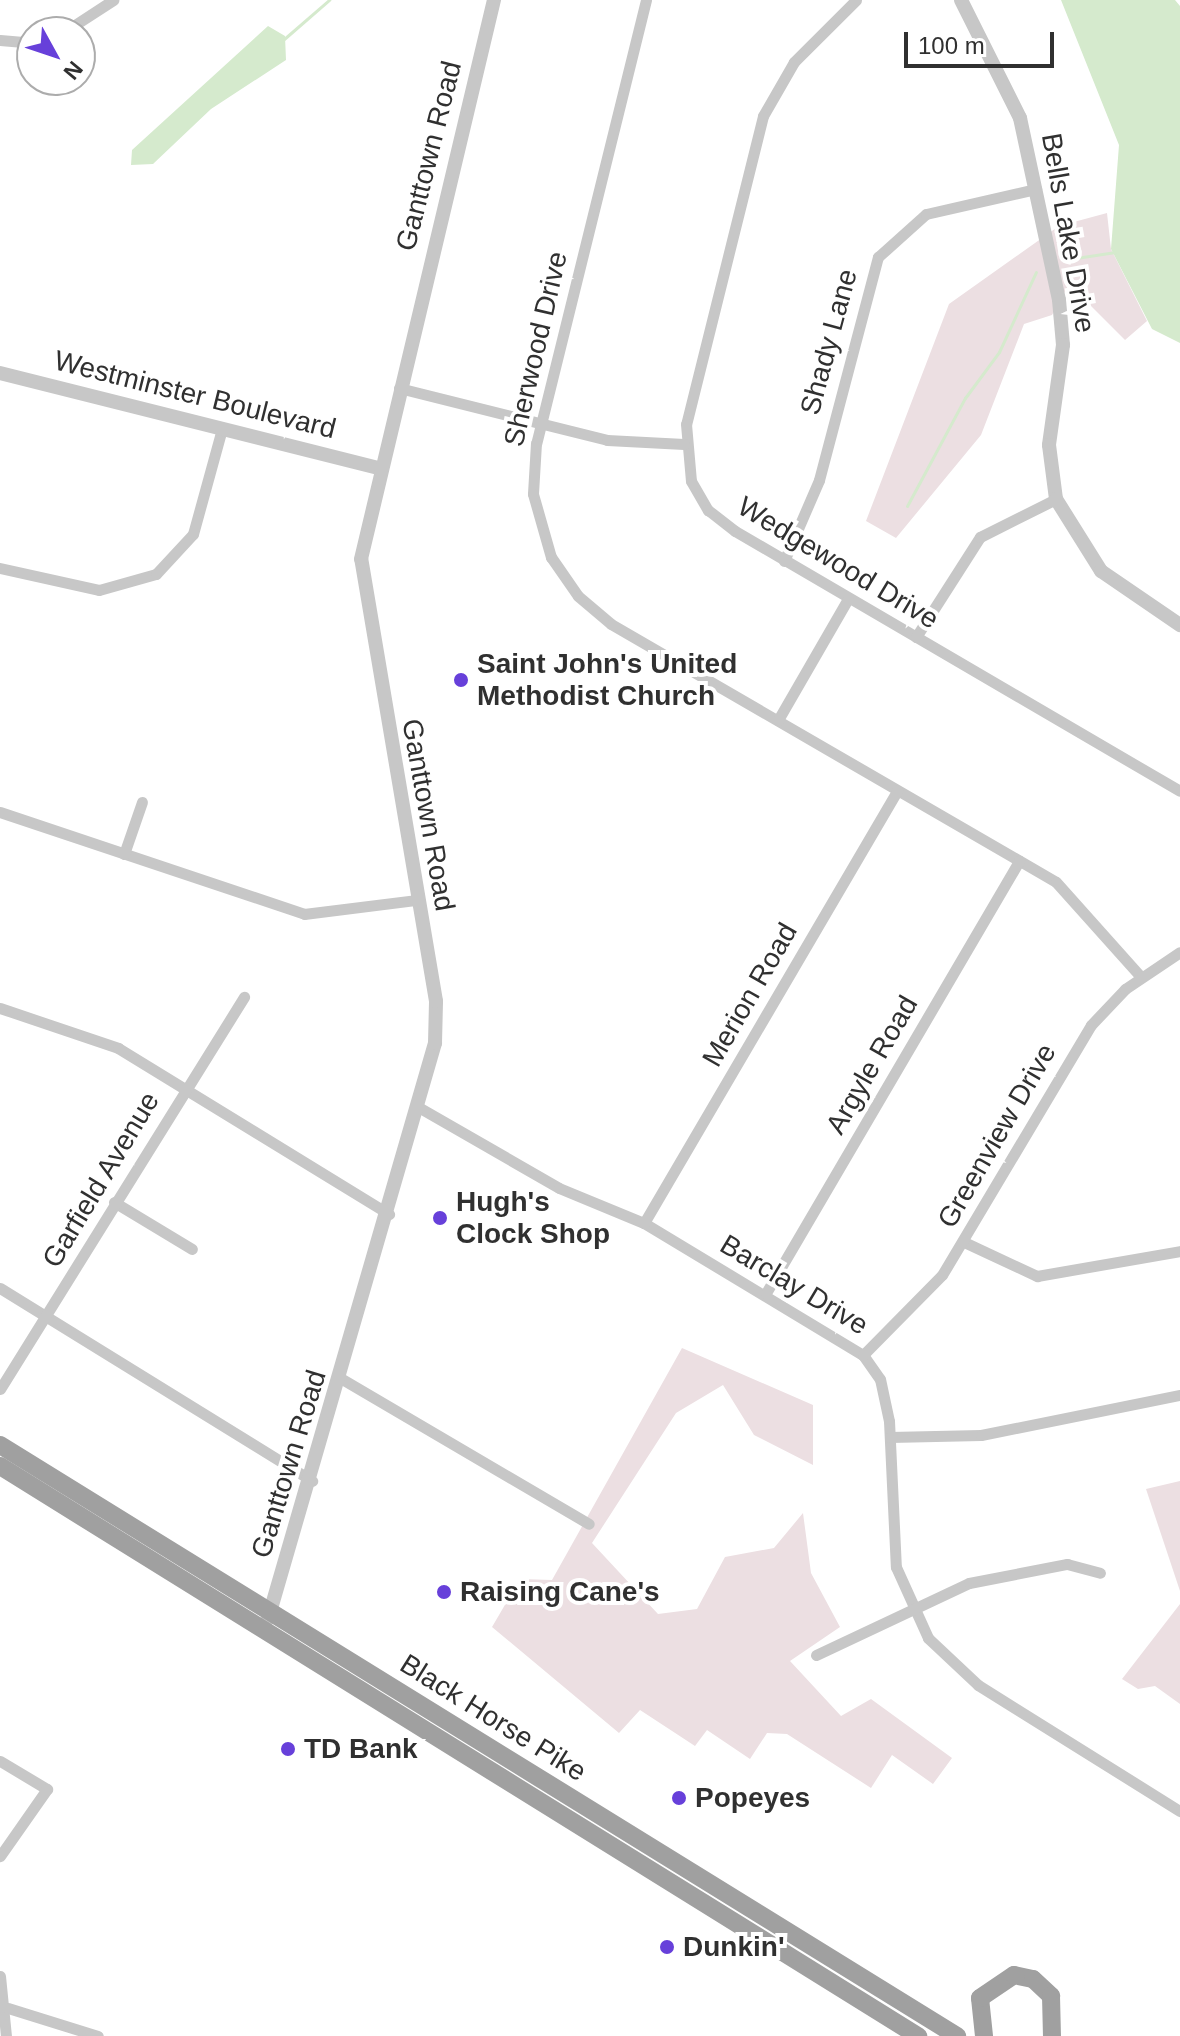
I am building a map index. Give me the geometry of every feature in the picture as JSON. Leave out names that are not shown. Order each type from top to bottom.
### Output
[{"type":"highway","name":"Black Horse Pike","points":[[0,1445],[649,1869],[918,2036]]},
{"type":"highway","name":"Black Horse Pike","points":[[0,1466],[771,1922],[957,2036]]},
{"type":"highway","points":[[649,1869],[661,1866],[759,1923],[771,1922]]},
{"type":"highway","points":[[984,2036],[980,1998],[1014,1975],[1033,1979],[1051,1996],[1052,2036]]},
{"type":"street","points":[[88,16],[113,0]]},
{"type":"street","name":"Ganttown Road","points":[[267,1622],[313,1481],[420,1108],[436,1022],[361,582],[377,468],[494,0]]},
{"type":"street","name":"Sherwood Drive","points":[[646,0],[541,423],[534,502],[545,544],[568,584],[611,624],[1075,896],[1141,977]]},
{"type":"street","name":"Wedgewood Drive","points":[[856,0],[794,62],[763,116],[684,444],[691,481],[708,510],[784,561],[1180,791]]},
{"type":"street","name":"Bells Lake Drive","points":[[961,0],[1015,102],[1036,189],[1064,334],[1049,445],[1056,499],[1101,571],[1180,625]]},
{"type":"street","name":"Shady Lane","points":[[784,561],[819,480],[878,257],[926,214],[1036,189]]},
{"type":"street","name":"Westminster Boulevard","points":[[0,373],[377,468]]},
{"type":"street","points":[[399,388],[626,444],[684,444]]},
{"type":"street","points":[[0,568],[99,590],[156,574],[193,534],[222,429]]},
{"type":"street","points":[[916,637],[980,537],[1056,499]]},
{"type":"street","points":[[778,720],[848,599]]},
{"type":"street","name":"Merion Road","points":[[644,1223],[897,791]]},
{"type":"street","points":[[124,854],[142,802]]},
{"type":"street","points":[[0,812],[304,914],[417,900]]},
{"type":"street","name":"Argyle Road","points":[[766,1293],[1019,861]]},
{"type":"street","name":"Greenview Drive","points":[[863,1355],[933,1287],[964,1242],[1075,1048],[1141,977],[1180,952]]},
{"type":"street","name":"Garfield Avenue","points":[[0,1389],[244,997]]},
{"type":"street","points":[[0,1008],[105,1041],[389,1214]]},
{"type":"street","name":"Barclay Drive","points":[[420,1108],[559,1188],[644,1223],[766,1293],[863,1355],[884,1392],[890,1437],[892,1549],[910,1607],[928,1638],[966,1677],[1180,1811]]},
{"type":"street","points":[[114,1202],[192,1249]]},
{"type":"street","points":[[964,1242],[1037,1276],[1180,1251]]},
{"type":"street","points":[[0,1288],[313,1481]]},
{"type":"street","points":[[342,1379],[589,1524]]},
{"type":"street","points":[[890,1437],[981,1435],[1180,1395]]},
{"type":"street","points":[[816,1655],[910,1607],[969,1583],[1067,1564],[1100,1573]]},
{"type":"street","points":[[0,1761],[47,1789],[0,1856]]},
{"type":"street","points":[[0,1976],[8,2008],[6,2036]]},
{"type":"street","points":[[8,2008],[98,2036]]},
{"type":"shaded area","points":[[1061,0],[1175,0],[1180,6],[1180,343],[1152,329],[1111,249],[1119,145]]},
{"type":"shaded area","points":[[268,26],[285,36],[286,60],[211,109],[153,164],[131,165],[132,150]]},
{"type":"shaded area","points":[[1107,213],[1111,249],[1147,321],[1125,340],[1069,284],[1052,315],[1024,324],[981,435],[896,538],[866,521],[949,304],[1059,226]]},
{"type":"shaded area","points":[[682,1348],[813,1405],[813,1465],[754,1435],[723,1385],[676,1413],[592,1543],[658,1614],[697,1609],[725,1557],[774,1548],[803,1513],[811,1573],[840,1627],[790,1661],[841,1716],[871,1699],[952,1758],[933,1784],[892,1755],[871,1788],[787,1734],[767,1733],[750,1759],[707,1730],[695,1746],[640,1710],[619,1733],[492,1627],[520,1579],[552,1580]]},
{"type":"shaded area","points":[[1180,1481],[1180,1591],[1146,1489]]},
{"type":"shaded area","points":[[1180,1604],[1180,1704],[1155,1686],[1138,1689],[1122,1679]]},
{"type":"waterway","points":[[284,39],[329,0]]},
{"type":"waterway","points":[[1063,260],[1115,252]]},
{"type":"waterway","points":[[907,506],[965,398],[999,352],[1036,272]]},
{"type":"place","name":"Saint John's United Methodist Church","points":[[461,680]]},
{"type":"place","name":"Hugh's Clock Shop","points":[[440,1218]]},
{"type":"place","name":"Raising Cane's","points":[[444,1592]]},
{"type":"place","name":"TD Bank","points":[[288,1749]]},
{"type":"place","name":"Popeyes","points":[[679,1798]]},
{"type":"place","name":"Dunkin'","points":[[667,1947]]}]
